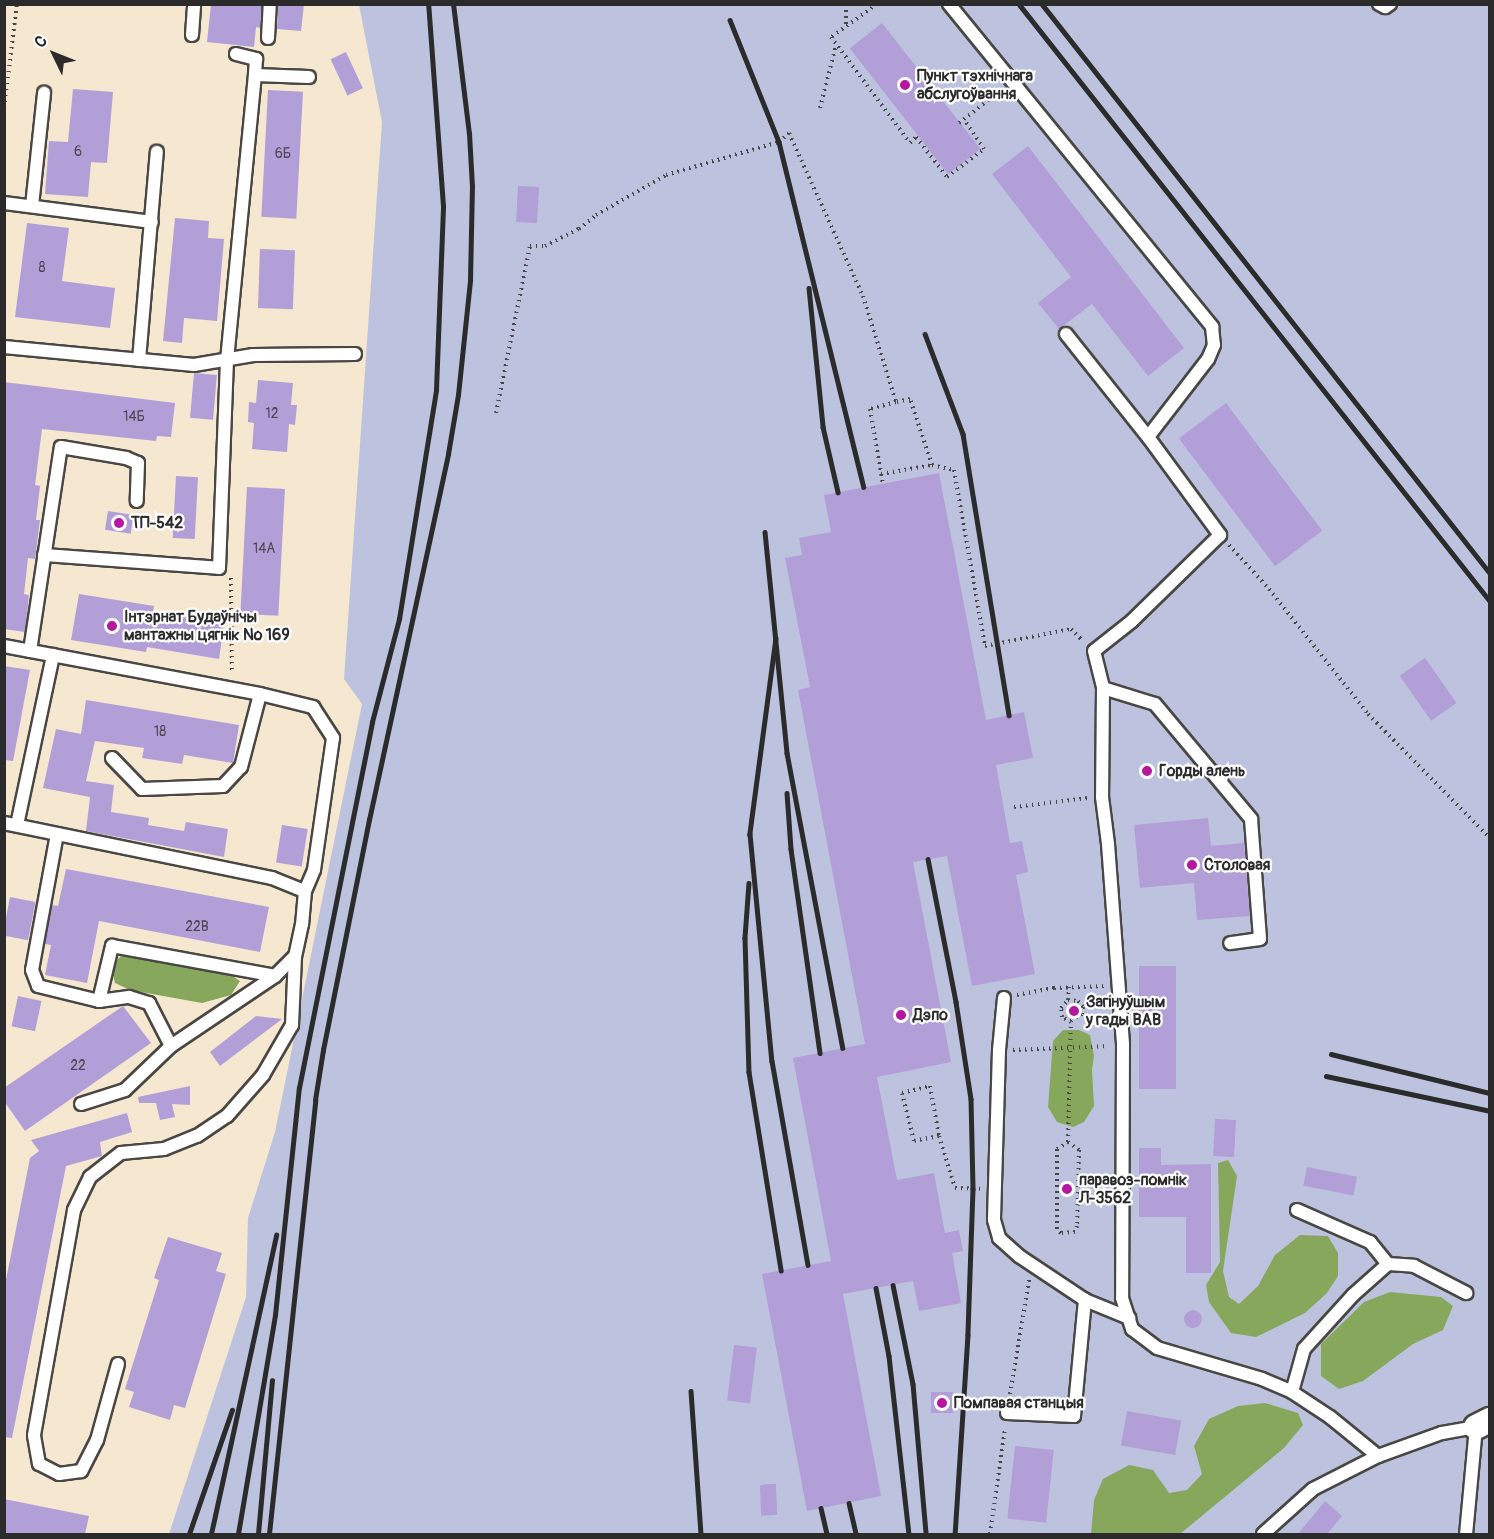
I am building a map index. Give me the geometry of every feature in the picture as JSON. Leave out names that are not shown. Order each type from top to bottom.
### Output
[{"type":"lane","points":[[192,35],[194,4]]},
{"type":"lane","points":[[268,38],[270,4]]},
{"type":"lane","points":[[949,4],[1011,83],[1212,327],[1214,345],[1208,360],[1148,437]]},
{"type":"lane","points":[[1379,4],[1384,7],[1390,4]]},
{"type":"lane","points":[[44,555],[219,568],[227,360],[256,59],[236,54]]},
{"type":"lane","points":[[255,75],[309,77]]},
{"type":"lane","points":[[32,206],[44,93]]},
{"type":"lane","points":[[139,360],[157,152]]},
{"type":"lane","points":[[4,203],[152,222]]},
{"type":"lane","points":[[1066,334],[1148,437],[1220,535],[1132,621],[1094,651],[1103,688],[1102,797],[1123,1044],[1122,1298],[1132,1329],[1156,1348],[1262,1379],[1292,1392],[1330,1417],[1378,1456]]},
{"type":"lane","points":[[4,347],[194,365],[253,355],[354,354]]},
{"type":"lane","points":[[30,651],[61,447],[126,458],[138,463],[137,501]]},
{"type":"lane","points":[[4,646],[232,688],[313,707],[333,738],[314,870],[305,891],[302,924],[295,956],[292,1025],[263,1075],[227,1116],[197,1136],[164,1149],[121,1153],[90,1177],[74,1210],[34,1435],[39,1464],[59,1474],[81,1471],[97,1440],[118,1364]]},
{"type":"lane","points":[[52,655],[11,824],[272,879],[305,891]]},
{"type":"lane","points":[[1103,688],[1155,704],[1251,819],[1260,939],[1230,944]]},
{"type":"lane","points":[[112,758],[142,789],[223,786],[241,767],[260,694]]},
{"type":"lane","points":[[57,834],[32,970],[38,986],[99,1001],[129,997],[149,1004],[171,1046]]},
{"type":"lane","points":[[99,1001],[112,946],[275,976]]},
{"type":"lane","points":[[81,1104],[125,1090],[171,1046],[275,976],[295,956]]},
{"type":"lane","points":[[1004,998],[999,1050],[994,1220],[999,1238],[1019,1256],[1085,1300],[1129,1318]]},
{"type":"lane","points":[[1297,1210],[1370,1242],[1388,1264]]},
{"type":"lane","points":[[1292,1392],[1304,1349],[1353,1294],[1388,1264],[1414,1266],[1466,1293]]},
{"type":"lane","points":[[1007,1413],[1074,1416],[1085,1300]]},
{"type":"lane","points":[[1263,1534],[1313,1489],[1378,1456],[1442,1433],[1483,1424],[1466,1534]]},
{"type":"path","points":[[4,108],[17,4]]},
{"type":"path","points":[[846,4],[846,26]]},
{"type":"path","points":[[877,4],[831,37],[910,143],[916,137],[948,177],[984,149],[962,121],[1011,83]]},
{"type":"path","points":[[820,108],[837,44]]},
{"type":"path","points":[[496,413],[530,246],[545,246],[579,229],[596,215],[666,175],[779,142],[789,133],[863,297],[896,402]]},
{"type":"path","points":[[883,484],[870,409],[910,399],[932,465]]},
{"type":"path","points":[[881,474],[932,465],[954,470],[985,646],[1071,630],[1094,651]]},
{"type":"path","points":[[1220,535],[1269,589],[1368,714],[1490,838]]},
{"type":"path","points":[[219,568],[231,571],[232,688]]},
{"type":"path","points":[[1014,807],[1102,797]]},
{"type":"path","points":[[1004,998],[1069,986],[1119,984]]},
{"type":"path","points":[[1069,986],[1068,1000],[1061,1008],[1062,1017],[1071,1022]]},
{"type":"path","points":[[1068,1000],[1078,1001],[1083,1007],[1082,1014],[1071,1022]]},
{"type":"path","points":[[1068,1142],[1071,1022]]},
{"type":"path","points":[[999,1050],[1123,1044]]},
{"type":"path","points":[[939,1136],[914,1141],[902,1093],[930,1086],[939,1136],[955,1188],[995,1189]]},
{"type":"path","points":[[1068,1142],[1079,1150],[1077,1226],[1074,1232],[1061,1233],[1057,1229],[1057,1149],[1068,1142]]},
{"type":"shaded area","points":[[359,5],[1489,5],[1489,1534],[169,1534],[246,1297],[248,1218],[275,1132],[362,704],[344,679],[382,122]]},
{"type":"green space","points":[[121,956],[222,969],[240,981],[231,995],[202,1003],[130,990],[115,983],[111,966]]},
{"type":"green space","points":[[1063,1030],[1079,1030],[1090,1035],[1094,1056],[1092,1070],[1094,1106],[1084,1122],[1073,1127],[1057,1122],[1048,1107],[1053,1041]]},
{"type":"green space","points":[[1228,1160],[1237,1176],[1223,1271],[1229,1297],[1239,1304],[1258,1286],[1275,1255],[1300,1235],[1328,1236],[1338,1253],[1338,1276],[1327,1293],[1305,1313],[1256,1337],[1231,1333],[1209,1302],[1206,1285],[1220,1262],[1218,1163]]},
{"type":"green space","points":[[1390,1292],[1441,1297],[1453,1306],[1443,1330],[1413,1344],[1363,1381],[1339,1389],[1321,1376],[1321,1344],[1364,1302]]},
{"type":"green space","points":[[1265,1403],[1298,1413],[1303,1425],[1284,1448],[1180,1534],[1091,1534],[1094,1500],[1103,1479],[1129,1465],[1153,1470],[1169,1493],[1187,1490],[1202,1474],[1194,1446],[1209,1419],[1238,1406]]},
{"type":"building","points":[[211,4],[262,4],[260,28],[256,27],[254,47],[207,42]]},
{"type":"building","points":[[278,4],[304,4],[301,31],[277,29]]},
{"type":"building","name":"Пункт тэхнічнага абслугоўвання","points":[[882,23],[981,149],[948,174],[850,48]]},
{"type":"building","points":[[346,52],[363,88],[347,95],[331,59]]},
{"type":"building","points":[[73,89],[113,92],[107,163],[91,162],[88,197],[45,194],[49,141],[68,142]]},
{"type":"building","points":[[268,90],[303,92],[296,219],[261,217]]},
{"type":"building","points":[[1028,146],[1184,348],[1148,376],[1092,304],[1059,329],[1038,303],[1071,277],[992,174]]},
{"type":"building","points":[[518,186],[539,187],[537,223],[516,222]]},
{"type":"building","points":[[175,218],[209,221],[208,238],[224,239],[217,321],[184,318],[182,343],[163,341]]},
{"type":"building","points":[[27,223],[69,228],[62,281],[115,288],[110,328],[15,317]]},
{"type":"building","points":[[260,249],[295,250],[293,309],[258,308]]},
{"type":"building","points":[[194,373],[217,375],[213,420],[190,418]]},
{"type":"building","points":[[258,380],[293,383],[291,405],[297,405],[295,425],[289,424],[287,452],[252,449],[254,423],[248,422],[249,402],[256,403]]},
{"type":"building","points":[[4,382],[175,403],[171,437],[157,436],[156,441],[42,429],[35,485],[40,486],[36,520],[40,520],[35,559],[28,558],[24,594],[29,595],[25,632],[4,629]]},
{"type":"building","points":[[1226,403],[1322,531],[1275,566],[1179,439]]},
{"type":"building","name":"Дэпо","points":[[939,473],[986,720],[1024,712],[1033,758],[996,765],[1010,843],[1022,841],[1028,872],[1016,875],[1035,974],[972,986],[947,856],[913,862],[951,1062],[877,1077],[897,1180],[934,1173],[945,1233],[959,1230],[963,1251],[952,1253],[961,1303],[919,1311],[913,1281],[843,1294],[881,1496],[807,1511],[762,1274],[831,1261],[793,1058],[865,1044],[798,690],[810,687],[785,558],[802,555],[799,538],[831,532],[824,495]]},
{"type":"building","points":[[176,476],[198,477],[195,539],[173,538]]},
{"type":"building","points":[[247,487],[285,489],[278,616],[240,614]]},
{"type":"building","name":"ТП-542","points":[[108,511],[134,515],[131,534],[105,530]]},
{"type":"building","points":[[79,594],[154,606],[153,612],[224,624],[219,659],[147,647],[146,652],[71,640]]},
{"type":"building","points":[[1425,658],[1457,703],[1431,721],[1400,676]]},
{"type":"building","points":[[4,666],[30,670],[13,761],[4,760]]},
{"type":"building","points":[[86,700],[239,725],[233,763],[184,755],[182,764],[142,758],[144,748],[95,741],[86,781],[114,785],[111,812],[149,818],[148,825],[184,831],[186,822],[228,829],[224,857],[86,831],[90,797],[43,788],[56,729],[81,734]]},
{"type":"building","name":"Столовая","points":[[1208,818],[1211,846],[1244,843],[1250,916],[1197,920],[1194,883],[1140,888],[1134,825]]},
{"type":"building","points":[[282,825],[308,829],[302,867],[276,863]]},
{"type":"building","points":[[66,869],[269,907],[260,952],[99,921],[87,983],[45,975],[51,945],[45,944],[52,905],[58,906]]},
{"type":"building","points":[[10,897],[36,902],[28,940],[4,936]]},
{"type":"building","points":[[1139,966],[1176,966],[1176,1089],[1139,1089]]},
{"type":"building","points":[[18,996],[41,1001],[35,1031],[12,1026]]},
{"type":"building","points":[[123,1006],[151,1043],[25,1131],[4,1101],[4,1088]]},
{"type":"building","points":[[256,1016],[282,1019],[220,1066],[210,1052]]},
{"type":"building","points":[[190,1086],[190,1105],[172,1104],[175,1117],[160,1120],[156,1103],[139,1103],[138,1097]]},
{"type":"building","points":[[127,1113],[132,1132],[100,1142],[102,1156],[66,1166],[12,1438],[4,1437],[4,1290],[30,1158],[39,1151],[31,1140]]},
{"type":"building","points":[[1215,1119],[1236,1120],[1234,1157],[1213,1156]]},
{"type":"building","points":[[1139,1148],[1161,1148],[1161,1165],[1211,1164],[1211,1273],[1186,1273],[1186,1217],[1139,1217]]},
{"type":"building","points":[[1307,1167],[1357,1177],[1353,1195],[1303,1186]]},
{"type":"building","points":[[168,1237],[222,1253],[216,1271],[226,1274],[185,1408],[174,1405],[170,1420],[129,1407],[134,1392],[125,1389],[159,1280],[154,1278]]},
{"type":"building","points":[[1189,1310],[1197,1310],[1202,1315],[1200,1326],[1189,1328],[1184,1323],[1184,1315]]},
{"type":"building","points":[[734,1345],[757,1348],[750,1403],[727,1401]]},
{"type":"building","name":"Помпавая станцыя","points":[[931,1392],[953,1392],[953,1413],[931,1413]]},
{"type":"building","points":[[1127,1411],[1181,1421],[1175,1455],[1121,1445]]},
{"type":"building","points":[[1015,1446],[1054,1450],[1046,1523],[1007,1519]]},
{"type":"building","points":[[776,1484],[777,1515],[761,1516],[760,1485]]},
{"type":"building","points":[[4,1499],[89,1516],[85,1534],[4,1534]]},
{"type":"building","points":[[1325,1501],[1342,1516],[1327,1534],[1298,1534]]},
{"type":"railway","points":[[238,1534],[275,1315],[299,1088],[372,722],[399,619],[436,390],[443,206],[428,4]]},
{"type":"railway","points":[[269,1534],[315,1100],[323,1050],[369,820],[448,454],[458,395],[470,280],[472,187],[469,134],[453,4]]},
{"type":"railway","points":[[1019,4],[1490,601]]},
{"type":"railway","points":[[1042,4],[1490,573]]},
{"type":"railway","points":[[730,20],[779,142],[864,487]]},
{"type":"railway","points":[[809,288],[823,427],[838,492]]},
{"type":"railway","points":[[925,334],[963,434],[1009,715]]},
{"type":"railway","points":[[765,532],[787,753],[843,1048]]},
{"type":"railway","points":[[776,638],[750,834],[772,1061],[808,1265]]},
{"type":"railway","points":[[787,793],[791,849],[820,1053]]},
{"type":"railway","points":[[928,859],[956,1002],[971,1099],[973,1189],[968,1335],[955,1534]]},
{"type":"railway","points":[[749,883],[745,938],[749,1072],[781,1270]]},
{"type":"railway","points":[[1331,1054],[1490,1093]]},
{"type":"railway","points":[[1326,1076],[1490,1111]]},
{"type":"railway","points":[[211,1534],[276,1235]]},
{"type":"railway","points":[[893,1285],[913,1384],[926,1534]]},
{"type":"railway","points":[[876,1288],[889,1356],[909,1534]]},
{"type":"railway","points":[[258,1534],[272,1381]]},
{"type":"railway","points":[[691,1391],[701,1534]]},
{"type":"railway","points":[[189,1534],[232,1410]]},
{"type":"railway","points":[[849,1503],[856,1534]]},
{"type":"railway","points":[[821,1508],[827,1534]]},
{"type":"place","name":"Пункт тэхнічнага абслугоўвання","points":[[905,85]]},
{"type":"place","name":"ТП-542","points":[[119,523]]},
{"type":"place","name":"Інтэрнат Будаўнічы мантажны цягнік № 169","points":[[112,626]]},
{"type":"place","name":"Горды алень","points":[[1147,771]]},
{"type":"place","name":"Столовая","points":[[1192,865]]},
{"type":"place","name":"Загінуўшым у гады ВАВ","points":[[1074,1011]]},
{"type":"place","name":"Дэпо","points":[[901,1015]]},
{"type":"place","name":"паравоз-помнік Л-3562","points":[[1067,1189]]},
{"type":"place","name":"Помпавая станцыя","points":[[942,1403]]}]
